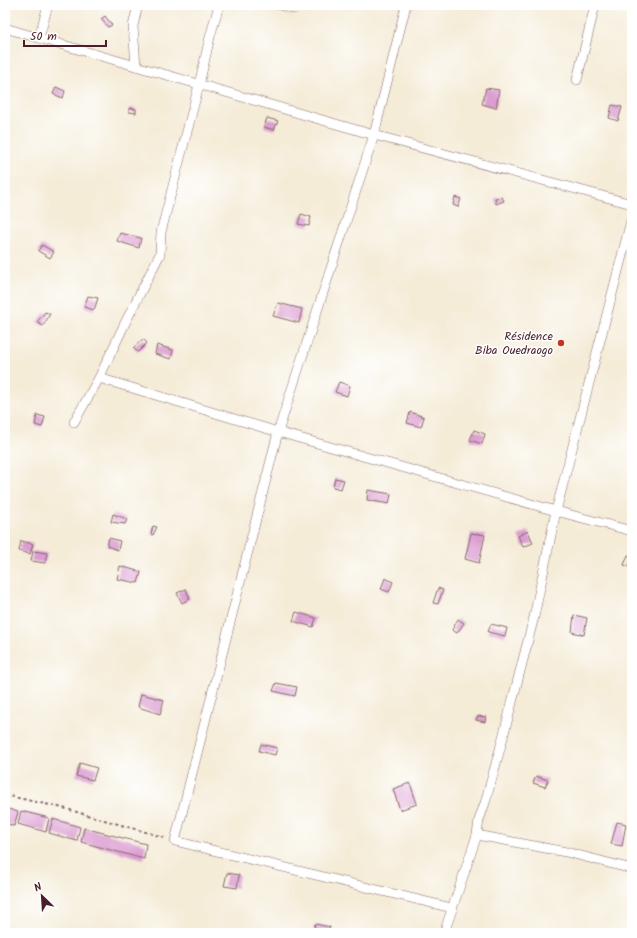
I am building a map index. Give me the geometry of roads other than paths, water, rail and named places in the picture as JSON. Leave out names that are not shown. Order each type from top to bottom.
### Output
[{"type":"street","points":[[39,38],[48,5]]},
{"type":"street","points":[[136,66],[133,26],[138,5]]},
{"type":"street","points":[[74,422],[99,378],[160,254],[162,232],[219,5]]},
{"type":"street","points":[[279,5],[294,9],[296,5]]},
{"type":"street","points":[[406,5],[374,135],[278,432],[175,841],[452,908]]},
{"type":"street","points":[[577,80],[595,5]]},
{"type":"street","points":[[5,28],[374,135],[632,204]]},
{"type":"street","points":[[444,933],[477,835],[500,749],[534,617],[556,511],[632,218]]},
{"type":"street","points":[[99,378],[278,432],[556,511],[632,531]]},
{"type":"street","points":[[477,835],[566,852],[632,868]]},
{"type":"place","name":"Résidence Biba Ouedraogo","points":[[561,343]]}]
